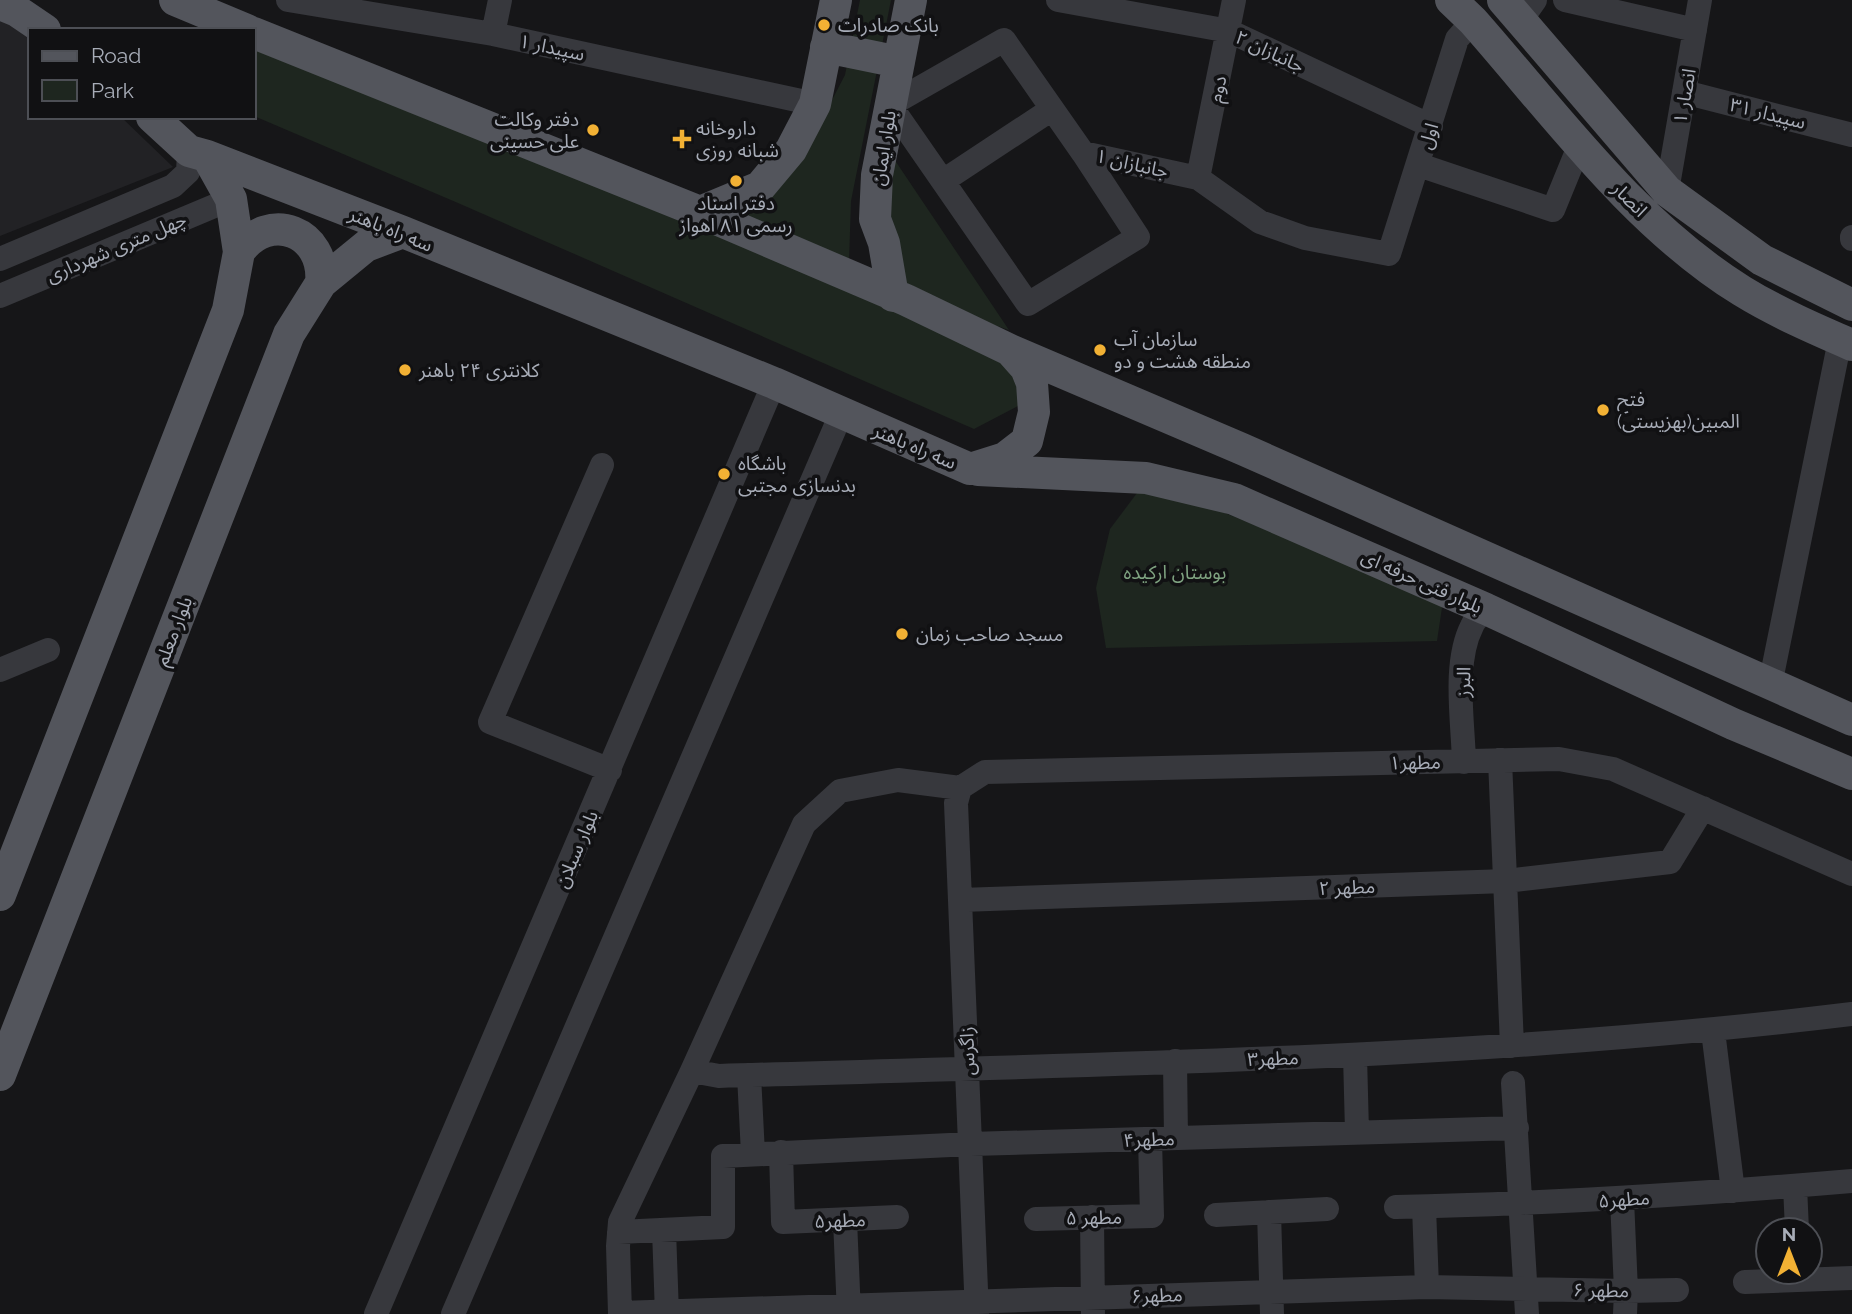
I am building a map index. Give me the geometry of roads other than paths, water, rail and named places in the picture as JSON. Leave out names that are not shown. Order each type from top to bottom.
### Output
[{"type":"main road","points":[[699,212],[760,187],[791,150],[815,104],[836,0]]},
{"type":"main road","name":"بلوار ایمان","points":[[893,296],[884,243],[876,219],[877,175],[911,0]]},
{"type":"main road","points":[[0,4],[17,11],[42,28]]},
{"type":"main road","points":[[185,5],[242,28]]},
{"type":"main road","name":"انصار","points":[[1473,7],[1497,49],[1626,197],[1682,247],[1742,291],[1846,342]]},
{"type":"main road","points":[[1497,49],[1519,7]]},
{"type":"main road","name":"انصار","points":[[1519,7],[1667,191],[1762,260],[1852,305]]},
{"type":"main road","name":"سه راه باهنر","points":[[154,119],[198,154],[403,232],[774,383],[970,470],[1005,458],[1027,441],[1034,412],[1032,383],[1026,368],[1010,350],[699,212],[256,34]]},
{"type":"main road","points":[[826,47],[898,62]]},
{"type":"main road","points":[[3,879],[228,310],[239,252],[231,199],[198,154]]},
{"type":"main road","points":[[239,252],[244,244],[259,233],[277,229],[295,233],[312,245],[317,254],[321,263],[321,283]]},
{"type":"main road","name":"بلوار معلم","points":[[0,1075],[289,334],[321,283],[366,246],[403,232]]},
{"type":"main road","points":[[1010,350],[1242,449],[1852,720]]},
{"type":"main road","name":"بلوار فنی حرفه ای","points":[[970,470],[1146,478],[1234,499],[1486,609],[1733,724],[1852,774]]},
{"type":"street","name":"سپیدار ۱","points":[[288,0],[493,34],[815,104]]},
{"type":"street","points":[[493,34],[500,0]]},
{"type":"street","name":"جانبازان ۲","points":[[1058,0],[1229,31],[1431,126]]},
{"type":"street","name":"دوم","points":[[1198,178],[1234,0]]},
{"type":"street","points":[[1565,0],[1695,30]]},
{"type":"street","name":"انصار ۱","points":[[1667,191],[1700,0]]},
{"type":"street","name":"اول","points":[[1389,254],[1457,39],[1473,7]]},
{"type":"street","name":"جانبازان ۱","points":[[890,105],[1004,40],[1083,153],[1198,178],[1260,222],[1305,238],[1389,254]]},
{"type":"street","name":"سپیدار ۳۱","points":[[1684,92],[1852,135]]},
{"type":"street","points":[[890,105],[1028,304],[1138,237],[1083,153]]},
{"type":"street","points":[[943,181],[1052,108]]},
{"type":"street","points":[[1419,164],[1553,210],[1580,144]]},
{"type":"street","points":[[0,259],[173,186],[188,172],[198,154]]},
{"type":"street","name":"چهل متری شهرداری","points":[[0,296],[231,199]]},
{"type":"street","points":[[1770,685],[1846,342]]},
{"type":"street","name":"بلوار سبلان","points":[[376,1314],[610,770],[714,504],[774,383]]},
{"type":"street","points":[[453,1314],[841,414]]},
{"type":"street","points":[[602,465],[490,722],[610,770]]},
{"type":"street","name":"البرز","points":[[1464,762],[1461,686],[1464,645],[1473,623],[1486,609]]},
{"type":"street","points":[[0,670],[48,650]]},
{"type":"street","name":"مطهر۱","points":[[960,788],[985,772],[1559,759],[1613,769],[1852,874]]},
{"type":"street","points":[[1500,760],[1512,1046]]},
{"type":"street","points":[[620,1312],[620,1222],[804,824],[840,791],[898,780],[960,788]]},
{"type":"street","name":"زاگرس","points":[[960,788],[956,803],[977,1308]]},
{"type":"street","name":"مطهر ۲","points":[[961,900],[1506,881],[1670,862],[1703,808]]},
{"type":"street","name":"مطهر۳","points":[[692,1071],[719,1076],[1355,1055],[1713,1031],[1852,1014]]},
{"type":"street","points":[[1713,1031],[1733,1191]]},
{"type":"street","points":[[1355,1055],[1357,1132]]},
{"type":"street","points":[[1175,1061],[1176,1138]]},
{"type":"street","points":[[749,1075],[753,1154]]},
{"type":"street","points":[[1513,1083],[1527,1314]]},
{"type":"street","name":"مطهر۴","points":[[664,1230],[723,1227],[723,1156],[971,1144],[1517,1128]]},
{"type":"street","name":"مطهر ۵","points":[[1036,1219],[1152,1216],[1150,1139]]},
{"type":"street","name":"مطهر۵","points":[[781,1152],[783,1222],[897,1217]]},
{"type":"street","name":"مطهر۵","points":[[1396,1207],[1622,1199],[1852,1181]]},
{"type":"street","points":[[1795,1186],[1796,1216]]},
{"type":"street","points":[[1622,1199],[1625,1303]]},
{"type":"street","points":[[1424,1206],[1427,1287]]},
{"type":"street","points":[[1216,1215],[1328,1209]]},
{"type":"street","points":[[1269,1212],[1272,1303]]},
{"type":"street","points":[[1091,1217],[1093,1306]]},
{"type":"street","points":[[845,1220],[849,1310]]},
{"type":"street","points":[[619,1232],[664,1230],[667,1313]]},
{"type":"street","points":[[1824,1277],[1852,1278]]},
{"type":"street","points":[[1745,1282],[1754,1281]]},
{"type":"street","name":"مطهر۶","points":[[620,1312],[1272,1303],[1427,1287],[1526,1289]]},
{"type":"street","name":"مطهر ۶","points":[[1526,1289],[1625,1303],[1677,1290]]},
{"type":"place","name":"بانک صادرات","points":[[824,25]]},
{"type":"place","name":"دفتر وکالت علی حسینی","points":[[593,130]]},
{"type":"place","name":"داروخانه شبانه روزی","points":[[682,139]]},
{"type":"place","name":"دفتر اسناد رسمی ۸۱ اهواز","points":[[736,181]]},
{"type":"place","name":"سازمان آب منطقه هشت و دو","points":[[1100,350]]},
{"type":"place","name":"کلانتری ۲۴ باهنر","points":[[405,370]]},
{"type":"place","name":"فتح المبین(بهزیستی)","points":[[1603,410]]},
{"type":"place","name":"باشگاه بدنسازی مجتبی","points":[[724,474]]},
{"type":"place","name":"مسجد صاحب زمان","points":[[902,634]]},
{"type":"park label","name":"بوستان ارکیده","points":[[1175,572]]}]
